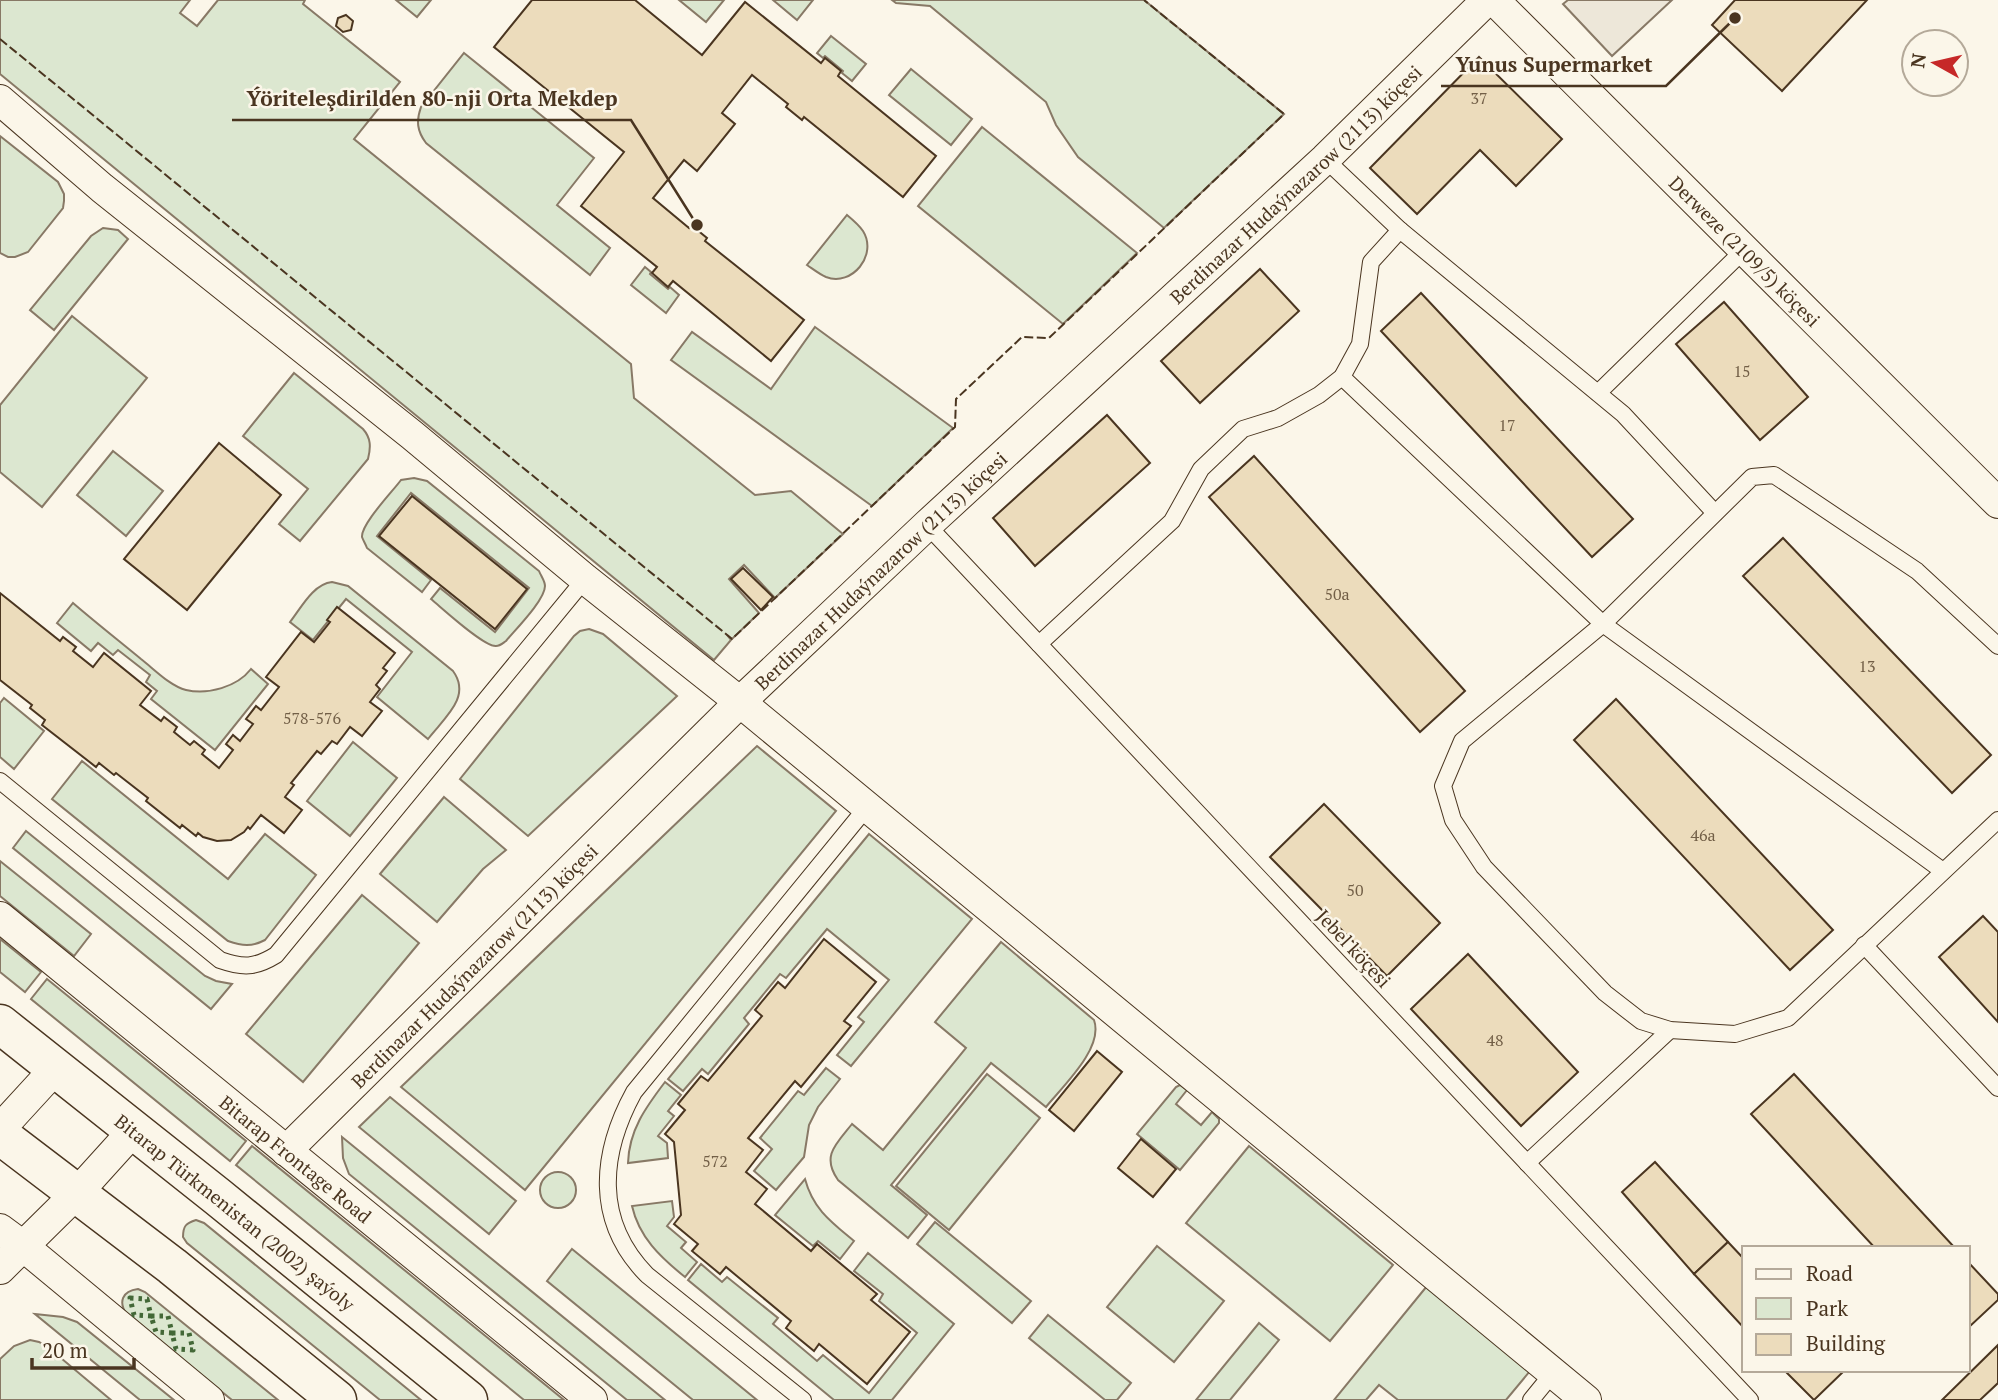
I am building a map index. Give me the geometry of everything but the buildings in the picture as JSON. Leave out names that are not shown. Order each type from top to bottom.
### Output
[{"type":"main road","name":"Bitarap Türkmenistan (2002) şaýoly","points":[[0,1024],[468,1400]]},
{"type":"main road","points":[[0,1135],[172,1266],[337,1400]]},
{"type":"street","name":"Berdinazar Hudaýnazarow (2113) köçesi","points":[[286,1151],[740,702],[927,525],[1325,159],[1488,0]]},
{"type":"street","name":"Derweze (2109/5) köçesi","points":[[1494,0],[1998,503]]},
{"type":"street","points":[[0,100],[102,188],[412,435],[585,579],[740,702],[1586,1400]]},
{"type":"street","name":"Bitarap Frontage Road","points":[[0,917],[592,1400]]},
{"type":"street","points":[[0,1129],[55,1069]]},
{"type":"street","points":[[0,1269],[12,1238],[77,1193],[134,1130]]},
{"type":"street","points":[[12,1238],[209,1400]]},
{"type":"lane","points":[[1325,159],[1401,230],[1623,414],[1715,513]]},
{"type":"lane","points":[[1039,644],[1172,521],[1201,469],[1243,429],[1278,418],[1319,396],[1342,377],[1360,344],[1371,262],[1401,230]]},
{"type":"lane","points":[[1598,393],[1744,250]]},
{"type":"lane","points":[[1342,377],[1603,624],[1943,871]]},
{"type":"lane","points":[[1998,646],[1917,571],[1774,475],[1752,477],[1603,624],[1462,741],[1443,786],[1453,820],[1484,867],[1605,993],[1641,1021],[1670,1030],[1735,1034],[1788,1018],[1998,821]]},
{"type":"lane","name":"Jebel köçesi","points":[[927,525],[1750,1400]]},
{"type":"lane","points":[[0,781],[220,960],[238,967],[262,963],[276,955],[585,579]]},
{"type":"lane","points":[[803,1400],[634,1262],[623,1245],[609,1207],[608,1165],[616,1129],[634,1092],[867,807]]},
{"type":"lane","points":[[1864,945],[1998,1088]]},
{"type":"lane","points":[[1527,1163],[1670,1030]]},
{"type":"lane","points":[[1531,1400],[1553,1373]]},
{"type":"green space","points":[[0,0],[190,0],[180,13],[197,26],[218,0],[305,0],[303,4],[400,82],[354,139],[631,364],[634,398],[755,495],[791,491],[843,534],[775,598],[744,565],[729,579],[759,613],[732,639],[727,635],[731,640],[714,660],[0,74]]},
{"type":"green space","points":[[396,0],[431,0],[417,17]]},
{"type":"green space","points":[[679,0],[724,0],[706,22]]},
{"type":"green space","points":[[773,0],[813,0],[797,20]]},
{"type":"green space","points":[[892,0],[1144,0],[1284,114],[1164,228],[1078,157],[1056,125],[1046,102],[930,6],[896,3]]},
{"type":"green space","points":[[831,36],[866,64],[852,81],[825,56],[823,58],[817,53]]},
{"type":"green space","points":[[464,53],[594,158],[557,205],[610,248],[590,275],[423,139],[418,126],[421,107]]},
{"type":"green space","points":[[911,69],[972,119],[951,145],[889,95]]},
{"type":"green space","points":[[982,127],[1137,253],[1063,324],[918,206]]},
{"type":"green space","points":[[0,136],[58,182],[64,194],[63,208],[28,252],[15,257],[0,253]]},
{"type":"green space","points":[[847,215],[861,229],[867,240],[865,259],[860,267],[845,277],[826,277],[807,265]]},
{"type":"green space","points":[[103,228],[118,230],[128,239],[54,330],[30,310],[91,236]]},
{"type":"green space","points":[[645,267],[668,289],[670,287],[679,295],[666,313],[631,285]]},
{"type":"green space","points":[[72,316],[147,378],[42,507],[0,472],[0,405]]},
{"type":"green space","points":[[815,327],[953,428],[872,506],[671,360],[692,332],[771,389]]},
{"type":"green space","points":[[294,373],[363,429],[368,436],[370,447],[368,459],[300,541],[279,524],[308,489],[243,436]]},
{"type":"green space","points":[[113,451],[163,491],[126,536],[77,495]]},
{"type":"green space","points":[[414,478],[427,481],[539,571],[544,580],[544,592],[535,607],[500,645],[490,645],[482,640],[431,599],[440,588],[495,632],[529,588],[411,493],[377,536],[431,580],[422,592],[367,548],[362,537],[372,516],[401,480]]},
{"type":"green space","points":[[332,582],[348,586],[453,671],[458,681],[458,698],[428,739],[377,697],[412,652],[346,599],[313,640],[290,622],[313,592]]},
{"type":"green space","points":[[73,603],[162,677],[180,688],[203,691],[222,688],[238,681],[251,669],[268,684],[215,750],[151,699],[157,691],[146,682],[150,675],[118,650],[113,655],[98,643],[91,651],[57,623]]},
{"type":"green space","points":[[589,629],[603,634],[677,696],[528,836],[460,779],[574,636]]},
{"type":"green space","points":[[4,698],[44,731],[14,769],[0,757],[0,703]]},
{"type":"green space","points":[[353,742],[397,778],[350,836],[307,801]]},
{"type":"green space","points":[[757,746],[836,811],[525,1190],[401,1087]]},
{"type":"green space","points":[[82,761],[228,879],[265,834],[316,875],[265,940],[247,945],[228,941],[52,799]]},
{"type":"green space","points":[[444,797],[506,850],[483,869],[437,922],[380,874]]},
{"type":"green space","points":[[26,831],[205,976],[232,984],[211,1009],[13,848]]},
{"type":"green space","points":[[869,834],[972,919],[851,1066],[837,1055],[864,1022],[858,1017],[889,980],[827,929],[786,978],[780,974],[744,1018],[749,1024],[708,1074],[702,1069],[683,1091],[668,1079]]},
{"type":"green space","points":[[0,861],[91,934],[74,956],[0,896]]},
{"type":"green space","points":[[362,895],[419,943],[303,1082],[246,1034]]},
{"type":"green space","points":[[0,939],[41,972],[25,992],[0,972]]},
{"type":"green space","points":[[1001,942],[1094,1020],[1096,1031],[1093,1042],[1080,1066],[1046,1107],[991,1063],[891,1185],[927,1215],[908,1238],[838,1180],[831,1164],[833,1150],[852,1124],[883,1150],[966,1048],[935,1022]]},
{"type":"green space","points":[[47,979],[246,1141],[230,1161],[31,999]]},
{"type":"green space","points":[[826,1068],[840,1079],[818,1107],[809,1125],[804,1157],[776,1190],[754,1171],[772,1149],[760,1138],[798,1091],[804,1095]]},
{"type":"green space","points":[[987,1074],[1040,1118],[949,1230],[896,1186]]},
{"type":"green space","points":[[665,1082],[681,1095],[668,1111],[674,1116],[658,1136],[667,1143],[668,1158],[628,1163],[635,1129]]},
{"type":"green space","points":[[1180,1085],[1187,1090],[1176,1104],[1201,1125],[1212,1112],[1219,1119],[1219,1123],[1180,1170],[1137,1134]]},
{"type":"green space","points":[[390,1097],[516,1201],[489,1234],[359,1127]]},
{"type":"green space","points":[[342,1137],[665,1400],[627,1400],[349,1174],[343,1158]]},
{"type":"green space","points":[[252,1146],[564,1400],[524,1400],[236,1165]]},
{"type":"green space","points":[[1249,1146],[1393,1265],[1330,1341],[1186,1223]]},
{"type":"green space","points":[[558,1172],[571,1177],[576,1190],[571,1203],[558,1208],[545,1203],[540,1190],[545,1177]]},
{"type":"green space","points":[[805,1179],[818,1207],[854,1241],[840,1259],[818,1241],[813,1246],[775,1215]]},
{"type":"green space","points":[[672,1201],[674,1217],[667,1226],[686,1242],[681,1248],[697,1262],[685,1277],[667,1262],[645,1237],[632,1206]]},
{"type":"green space","points":[[196,1220],[204,1223],[421,1400],[380,1400],[187,1243],[183,1237],[184,1228]]},
{"type":"green space","points":[[935,1222],[1031,1301],[1012,1323],[917,1244]]},
{"type":"green space","points":[[1157,1246],[1224,1301],[1174,1362],[1107,1307]]},
{"type":"green space","points":[[572,1249],[757,1400],[693,1400],[547,1281]]},
{"type":"green space","points":[[868,1253],[954,1324],[892,1400],[834,1400],[688,1280],[701,1264],[722,1282],[727,1277],[778,1318],[773,1324],[817,1361],[823,1355],[869,1393],[917,1333],[879,1301],[883,1294],[854,1271]]},
{"type":"green space","points":[[1427,1286],[1530,1371],[1506,1400],[1398,1400],[1379,1385],[1366,1400],[1334,1400]]},
{"type":"green space","points":[[138,1289],[278,1400],[232,1400],[127,1315],[123,1298],[128,1292]]},
{"type":"green space","points":[[35,1314],[63,1317],[77,1322],[174,1400],[140,1400]]},
{"type":"green space","points":[[1048,1315],[1131,1383],[1117,1400],[1105,1400],[1029,1338]]},
{"type":"green space","points":[[1259,1323],[1279,1340],[1230,1400],[1196,1400]]},
{"type":"green space","points":[[30,1340],[49,1348],[111,1400],[0,1400],[0,1359],[14,1346]]},
{"type":"shaded area","points":[[1568,0],[1672,0],[1612,56],[1563,4]]},
{"type":"hedge","points":[[130,1298],[147,1299],[151,1316],[134,1315],[130,1298]]},
{"type":"hedge","points":[[151,1316],[168,1316],[172,1333],[156,1332],[151,1316]]},
{"type":"hedge","points":[[172,1333],[189,1333],[193,1350],[176,1349],[172,1333]]},
{"type":"fence","points":[[0,39],[732,639],[955,427],[956,399],[1022,337],[1049,338],[1284,114],[1144,0]]},
{"type":"place","name":"Yunus Supermarket","points":[[1735,18]]},
{"type":"place","name":"Ýöriteleşdirilden 80-nji Orta Mekdep","points":[[697,225]]}]
